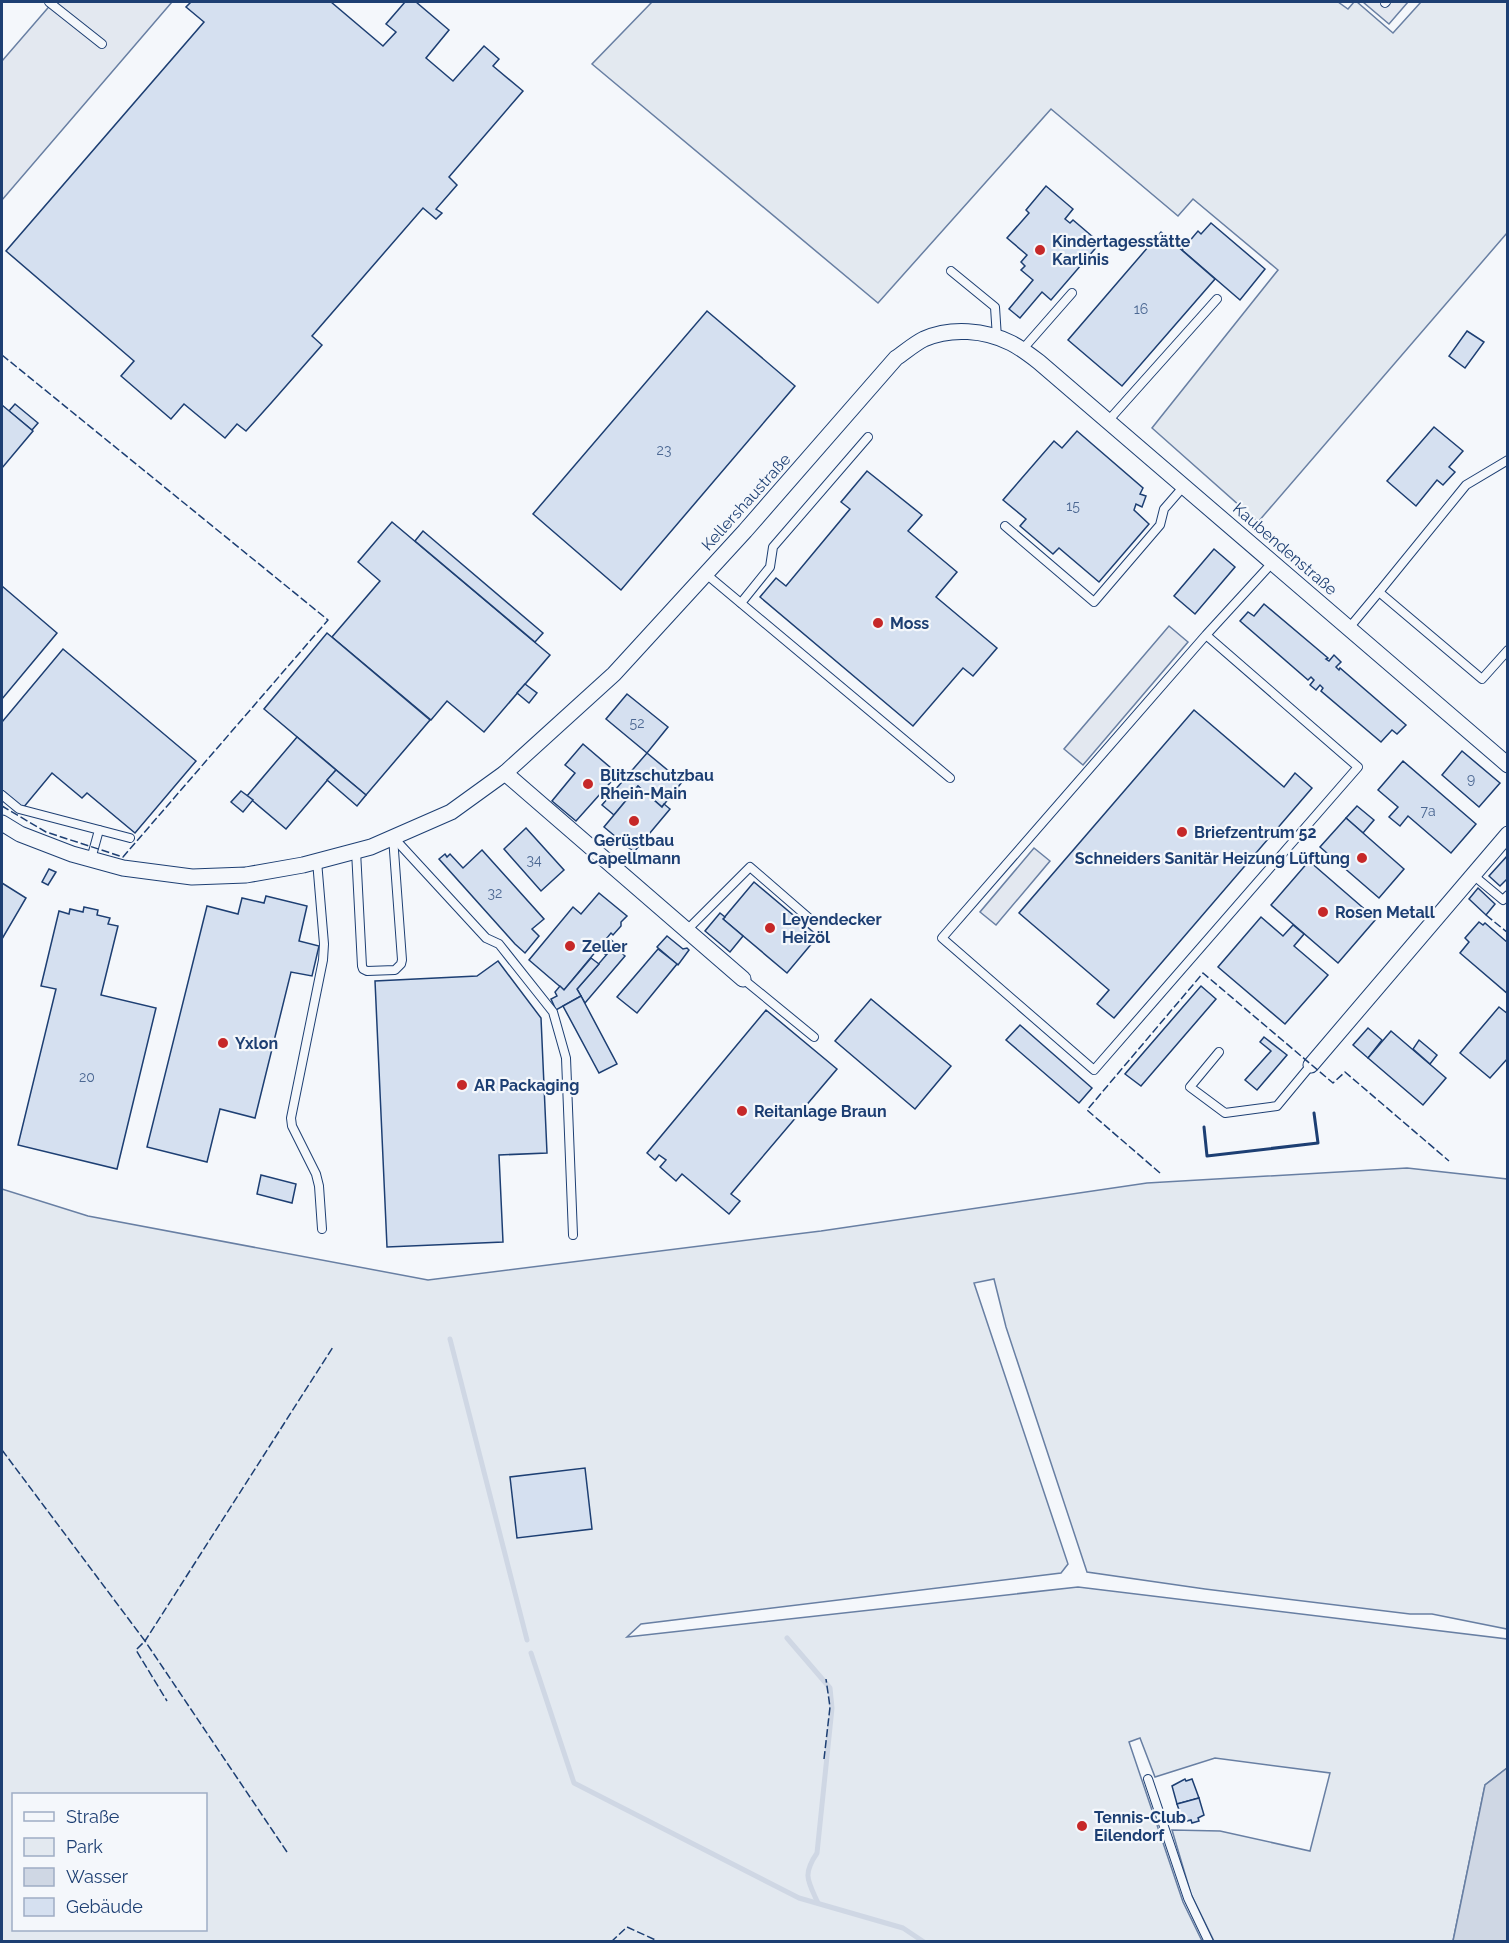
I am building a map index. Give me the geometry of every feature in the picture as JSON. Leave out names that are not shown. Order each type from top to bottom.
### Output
[{"type":"street","name":"Kellershaustraße","points":[[2,824],[20,834],[123,868],[192,877],[246,874],[317,861],[356,851],[451,812],[505,773],[614,674],[706,574],[896,358],[924,339],[953,332],[984,333],[1012,343],[1039,362]]},
{"type":"street","name":"Kaubendenstraße","points":[[1039,362],[1508,765]]},
{"type":"street","points":[[505,773],[743,979]]},
{"type":"street","points":[[1311,1065],[1507,837]]},
{"type":"lane","points":[[49,2],[102,44]]},
{"type":"lane","points":[[951,271],[995,308],[997,338]]},
{"type":"lane","points":[[1022,350],[1072,293]]},
{"type":"lane","points":[[1108,421],[1217,299]]},
{"type":"lane","points":[[741,603],[770,567],[774,547],[868,437]]},
{"type":"lane","points":[[1349,628],[1466,485],[1507,460]]},
{"type":"lane","points":[[1005,526],[1094,602],[1160,525],[1164,510],[1184,486]]},
{"type":"lane","points":[[1206,635],[1358,767],[1094,1070],[942,938],[1206,635],[1273,562]]},
{"type":"lane","points":[[706,574],[950,778]]},
{"type":"lane","points":[[1379,592],[1482,678],[1508,650]]},
{"type":"lane","points":[[2,795],[19,809],[130,838]]},
{"type":"lane","points":[[91,859],[99,830]]},
{"type":"lane","points":[[356,851],[362,966],[367,971],[394,970],[402,960],[393,837]]},
{"type":"lane","points":[[393,837],[486,938],[499,944],[553,1012],[567,1058],[573,1235]]},
{"type":"lane","points":[[317,861],[324,944],[323,960],[291,1118],[292,1126],[316,1174],[322,1229]]},
{"type":"lane","points":[[687,930],[750,867],[810,919]]},
{"type":"lane","points":[[1473,875],[1503,900],[1508,895]]},
{"type":"lane","points":[[743,979],[814,1036]]},
{"type":"lane","points":[[1219,1052],[1190,1087],[1225,1113],[1277,1106],[1311,1065]]},
{"type":"lane","points":[[1148,1779],[1188,1898],[1209,1941]]},
{"type":"green space","points":[[652,2],[1338,2],[1348,9],[1354,2],[1357,2],[1393,33],[1421,2],[1507,2],[1507,233],[1258,522],[1152,428],[1278,270],[1193,199],[1178,216],[1051,109],[878,303],[592,64]]},
{"type":"green space","points":[[1407,1168],[1507,1179],[1507,1629],[1432,1614],[1410,1614],[1087,1572],[1006,1327],[994,1279],[974,1283],[1068,1564],[1061,1573],[641,1624],[627,1637],[1078,1587],[1507,1639],[1507,1768],[1485,1785],[1453,1941],[1214,1941],[1191,1894],[1172,1830],[1220,1831],[1310,1851],[1330,1773],[1215,1758],[1155,1777],[1140,1738],[1129,1742],[1183,1902],[1202,1941],[2,1941],[2,1189],[88,1216],[428,1280],[821,1231],[1147,1183]]},
{"type":"shaded area","points":[[53,2],[172,2],[2,200],[2,61]]},
{"type":"shaded area","points":[[1363,2],[1408,2],[1389,24]]},
{"type":"shaded area","points":[[1169,626],[1188,642],[1083,765],[1064,749]]},
{"type":"shaded area","points":[[1034,848],[1050,861],[996,925],[980,912]]},
{"type":"water","points":[[1507,1768],[1507,1941],[1453,1941],[1485,1785]]},
{"type":"building","points":[[191,2],[331,2],[383,46],[396,32],[386,24],[405,2],[416,2],[449,30],[426,58],[453,81],[484,46],[499,59],[493,66],[523,91],[449,177],[457,185],[436,209],[442,213],[436,219],[423,208],[312,336],[322,345],[246,431],[237,424],[225,438],[184,404],[171,419],[121,376],[134,361],[6,251],[204,22],[186,7]]},
{"type":"building","points":[[1046,186],[1073,209],[1065,219],[1070,223],[1073,220],[1100,243],[1051,300],[1042,292],[1020,318],[1009,309],[1033,280],[1021,270],[1025,266],[1021,262],[1027,255],[1007,238],[1029,213],[1026,210]]},
{"type":"building","points":[[1211,223],[1265,269],[1240,300],[1182,250],[1198,231],[1201,234]]},
{"type":"building","points":[[1161,232],[1215,279],[1122,386],[1068,340]]},
{"type":"building","points":[[707,311],[795,386],[621,590],[533,514]]},
{"type":"building","points":[[1467,331],[1484,342],[1465,368],[1449,356]]},
{"type":"building","points":[[15,404],[38,423],[32,430],[9,411]]},
{"type":"building","points":[[2,405],[33,431],[2,468]]},
{"type":"building","points":[[1434,427],[1463,451],[1449,467],[1455,472],[1443,485],[1437,480],[1416,506],[1387,481]]},
{"type":"building","points":[[1077,431],[1143,488],[1140,494],[1146,496],[1142,507],[1136,504],[1134,510],[1149,524],[1099,582],[1059,548],[1053,554],[1020,526],[1026,519],[1003,500],[1054,441],[1062,448]]},
{"type":"building","name":"Moss","points":[[867,471],[922,515],[908,531],[957,572],[936,597],[997,648],[973,676],[963,668],[913,726],[760,597],[776,578],[786,586],[850,509],[841,502]]},
{"type":"building","points":[[392,522],[550,655],[484,732],[447,701],[431,720],[332,637],[380,581],[358,562]]},
{"type":"building","points":[[423,531],[543,633],[535,642],[415,541]]},
{"type":"building","points":[[1214,549],[1235,567],[1195,614],[1174,596]]},
{"type":"building","points":[[2,586],[57,633],[2,699]]},
{"type":"building","points":[[1264,604],[1328,658],[1326,659],[1329,661],[1334,655],[1341,662],[1336,667],[1339,670],[1340,668],[1406,725],[1397,734],[1392,730],[1381,742],[1321,691],[1323,688],[1320,685],[1316,690],[1310,685],[1314,680],[1311,677],[1308,680],[1240,621],[1248,612],[1254,616]]},
{"type":"building","points":[[327,633],[430,720],[366,795],[264,709]]},
{"type":"building","points":[[63,649],[196,761],[135,833],[87,793],[82,798],[52,773],[23,808],[2,790],[2,722]]},
{"type":"building","points":[[525,684],[537,693],[529,703],[517,693]]},
{"type":"building","points":[[627,694],[668,727],[647,753],[606,719]]},
{"type":"building","name":"Briefzentrum 52","points":[[1194,710],[1284,787],[1295,773],[1312,788],[1114,1018],[1097,1004],[1109,990],[1019,913]]},
{"type":"building","points":[[297,737],[336,770],[286,829],[247,796]]},
{"type":"building","name":"Blitzschutzbau Rhein-Main","points":[[583,744],[618,774],[576,821],[552,801],[575,773],[565,765]]},
{"type":"building","points":[[1462,751],[1500,783],[1479,807],[1442,775]]},
{"type":"building","points":[[647,753],[682,782],[662,807],[638,786],[614,815],[602,805]]},
{"type":"building","points":[[1403,761],[1476,824],[1451,853],[1408,816],[1400,826],[1389,817],[1398,807],[1378,790]]},
{"type":"building","points":[[336,770],[366,795],[357,806],[327,780]]},
{"type":"building","name":"Gerüstbau Capellmann","points":[[638,786],[662,807],[664,804],[670,809],[634,852],[604,827]]},
{"type":"building","points":[[241,791],[253,800],[243,812],[231,802]]},
{"type":"building","points":[[1357,806],[1374,820],[1363,833],[1346,818]]},
{"type":"building","name":"Schneiders Sanitär Heizung Lüftung","points":[[1346,818],[1404,869],[1379,898],[1320,847]]},
{"type":"building","points":[[526,828],[564,870],[541,891],[504,849]]},
{"type":"building","points":[[482,850],[544,919],[532,929],[539,936],[525,953],[439,859],[445,854],[447,857],[450,854],[463,868]]},
{"type":"building","points":[[1508,855],[1508,878],[1500,886],[1489,876]]},
{"type":"building","name":"Rosen Metall","points":[[1309,861],[1376,919],[1338,963],[1271,905]]},
{"type":"building","points":[[49,869],[56,872],[48,885],[42,882]]},
{"type":"building","name":"Leyendecker Heizöl","points":[[754,882],[818,936],[787,973],[723,919]]},
{"type":"building","points":[[2,883],[26,898],[2,939]]},
{"type":"building","points":[[1478,888],[1495,904],[1486,915],[1469,899]]},
{"type":"building","name":"Zeller","points":[[599,893],[627,916],[621,922],[621,926],[613,935],[611,933],[564,990],[529,960],[573,907],[581,914]]},
{"type":"building","name":"Yxlon","points":[[266,896],[307,906],[299,941],[319,946],[312,976],[291,972],[255,1118],[220,1109],[207,1162],[147,1147],[207,906],[238,914],[242,898],[264,903]]},
{"type":"building","points":[[84,907],[98,910],[97,915],[110,918],[108,924],[118,926],[101,995],[156,1008],[117,1169],[18,1145],[56,989],[41,986],[59,911],[69,914],[70,909],[83,912]]},
{"type":"building","points":[[720,913],[725,917],[723,919],[743,936],[730,952],[705,931]]},
{"type":"building","points":[[1261,917],[1283,936],[1293,925],[1304,934],[1294,946],[1328,975],[1285,1024],[1218,967]]},
{"type":"building","points":[[1479,922],[1483,925],[1485,923],[1508,943],[1508,994],[1460,953],[1469,942],[1465,938]]},
{"type":"building","points":[[667,936],[683,949],[689,950],[678,965],[657,947]]},
{"type":"building","points":[[610,939],[616,944],[606,955],[600,950]]},
{"type":"building","points":[[614,946],[625,956],[585,1003],[577,989]]},
{"type":"building","points":[[658,949],[677,964],[637,1013],[617,997]]},
{"type":"building","points":[[591,958],[599,964],[577,989],[581,996],[556,1010],[551,999],[557,996],[555,992],[560,986],[564,990]]},
{"type":"building","name":"AR Packaging","points":[[498,961],[541,1018],[547,1153],[499,1155],[503,1242],[387,1247],[375,981],[477,976]]},
{"type":"building","points":[[1201,986],[1216,999],[1141,1086],[1125,1074]]},
{"type":"building","points":[[581,996],[617,1064],[599,1073],[563,1006]]},
{"type":"building","points":[[871,999],[951,1066],[915,1109],[835,1041]]},
{"type":"building","points":[[1499,1007],[1508,1014],[1508,1058],[1490,1078],[1460,1053]]},
{"type":"building","name":"Reitanlage Braun","points":[[766,1010],[837,1069],[731,1194],[740,1201],[729,1214],[682,1174],[676,1181],[660,1167],[666,1160],[659,1155],[655,1160],[647,1153]]},
{"type":"building","points":[[1020,1025],[1092,1088],[1079,1103],[1006,1040]]},
{"type":"building","points":[[1368,1028],[1382,1040],[1368,1058],[1353,1045]]},
{"type":"building","points":[[1391,1031],[1446,1078],[1423,1105],[1368,1058]]},
{"type":"building","points":[[1264,1037],[1287,1055],[1257,1090],[1245,1080],[1271,1051],[1260,1042]]},
{"type":"building","points":[[1419,1040],[1437,1055],[1430,1064],[1413,1049]]},
{"type":"building","points":[[261,1175],[296,1184],[292,1203],[257,1194]]},
{"type":"building","points":[[585,1468],[592,1529],[517,1538],[510,1477]]},
{"type":"building","points":[[1185,1779],[1186,1781],[1192,1779],[1199,1798],[1177,1804],[1172,1786]]},
{"type":"building","points":[[1199,1798],[1204,1815],[1198,1818],[1199,1821],[1183,1822],[1177,1804]]},
{"type":"waterway","points":[[450,1339],[527,1640]]},
{"type":"waterway","points":[[787,1638],[830,1688],[832,1708],[817,1853],[808,1873],[809,1883],[818,1903]]},
{"type":"waterway","points":[[531,1653],[574,1783],[799,1898],[903,1928],[924,1942]]},
{"type":"fence","points":[[2,355],[328,620],[123,857],[46,832],[2,806]]},
{"type":"fence","points":[[1486,915],[1508,933]]},
{"type":"fence","points":[[1160,1173],[1087,1110],[1203,973],[1333,1083],[1345,1072],[1449,1161]]},
{"type":"fence","points":[[287,1852],[145,1641],[333,1347]]},
{"type":"fence","points":[[2,1450],[145,1641],[136,1650],[167,1701]]},
{"type":"fence","points":[[824,1759],[830,1707],[826,1679]]},
{"type":"fence","points":[[611,1942],[627,1927],[660,1942]]},
{"type":"wall","points":[[1204,1127],[1207,1156],[1318,1143],[1314,1113]]},
{"type":"place","name":"Kindertagesstätte Karlinis","points":[[1040,250]]},
{"type":"place","name":"Moss","points":[[878,623]]},
{"type":"place","name":"Blitzschutzbau Rhein-Main","points":[[588,784]]},
{"type":"place","name":"Gerüstbau Capellmann","points":[[634,821]]},
{"type":"place","name":"Briefzentrum 52","points":[[1182,832]]},
{"type":"place","name":"Schneiders Sanitär Heizung Lüftung","points":[[1362,858]]},
{"type":"place","name":"Rosen Metall","points":[[1323,912]]},
{"type":"place","name":"Leyendecker Heizöl","points":[[770,928]]},
{"type":"place","name":"Zeller","points":[[570,946]]},
{"type":"place","name":"Yxlon","points":[[223,1043]]},
{"type":"place","name":"AR Packaging","points":[[462,1085]]},
{"type":"place","name":"Reitanlage Braun","points":[[742,1111]]},
{"type":"place","name":"Tennis-Club Eilendorf","points":[[1082,1826]]}]
